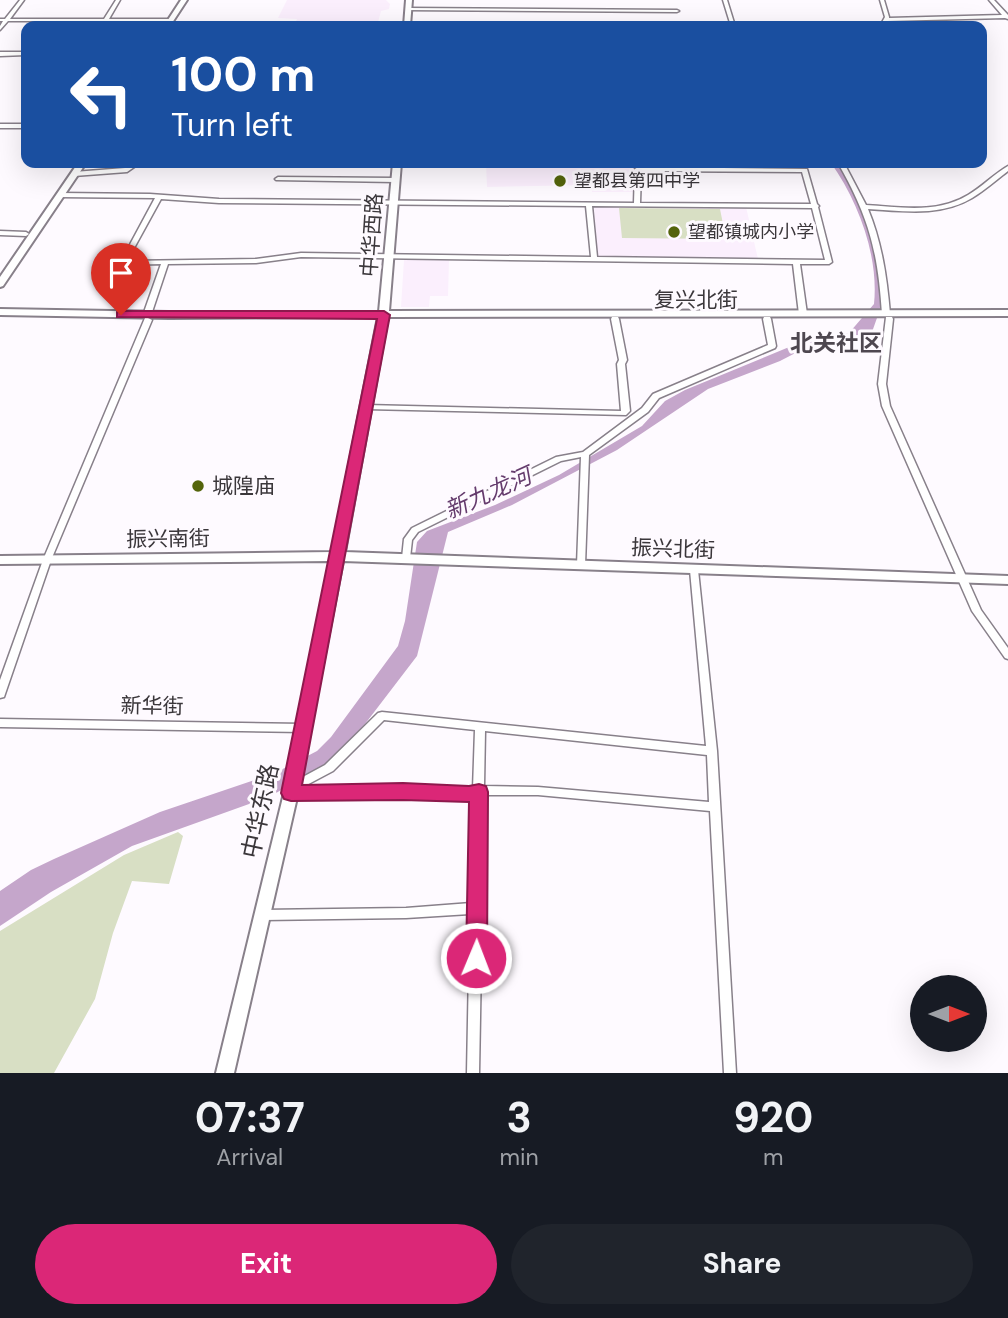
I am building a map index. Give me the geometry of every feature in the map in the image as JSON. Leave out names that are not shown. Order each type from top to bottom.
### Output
[{"type":"main road","points":[[173,21],[184,0]]},
{"type":"main road","points":[[173,21],[190,0]]},
{"type":"main road","points":[[407,21],[409,3]]},
{"type":"main road","points":[[0,272],[71,168]]},
{"type":"main road","points":[[0,284],[78,168]]},
{"type":"main road","points":[[0,314],[384,317]]},
{"type":"main road","name":"复兴北街","points":[[384,317],[803,314],[860,316]]},
{"type":"main road","name":"复兴北街","points":[[384,317],[767,319],[1008,316]]},
{"type":"main road","name":"振兴北街","points":[[336,556],[1008,580]]},
{"type":"main road","name":"振兴南街","points":[[0,560],[336,556]]},
{"type":"main road","name":"中华东路","points":[[225,1073],[292,789],[336,556]]},
{"type":"street","points":[[0,29],[3,20],[22,0]]},
{"type":"street","points":[[106,20],[118,0]]},
{"type":"street","points":[[474,0],[474,10]]},
{"type":"street","points":[[643,0],[645,11]]},
{"type":"street","points":[[724,0],[731,21]]},
{"type":"street","points":[[882,0],[887,13],[886,20],[1007,17]]},
{"type":"street","points":[[991,0],[1007,17]]},
{"type":"street","points":[[409,3],[474,10],[677,11]]},
{"type":"street","points":[[998,8],[1008,8]]},
{"type":"street","points":[[3,20],[122,21]]},
{"type":"street","points":[[0,54],[21,54]]},
{"type":"street","points":[[0,126],[21,126]]},
{"type":"street","points":[[74,174],[130,168]]},
{"type":"street","name":"中华西路","points":[[336,556],[384,317],[397,168]]},
{"type":"street","points":[[844,168],[859,190],[883,262],[885,316],[882,394],[961,580],[977,611],[1008,655]]},
{"type":"street","points":[[865,207],[929,210],[948,206],[971,197],[1008,168]]},
{"type":"street","points":[[159,197],[123,263],[256,261],[287,256],[829,262],[805,170],[638,169],[637,205]]},
{"type":"street","points":[[278,179],[396,180]]},
{"type":"street","points":[[60,195],[219,201],[816,206]]},
{"type":"street","points":[[589,204],[594,259]]},
{"type":"street","points":[[0,233],[26,234]]},
{"type":"street","points":[[796,261],[803,314]]},
{"type":"street","points":[[0,694],[47,560],[147,317],[165,262]]},
{"type":"street","points":[[366,407],[623,413],[626,411],[621,364],[623,360],[615,319]]},
{"type":"street","points":[[408,558],[408,539],[415,530],[559,459],[585,456],[645,410],[656,396],[772,346],[767,319]]},
{"type":"street","points":[[581,565],[585,456]]},
{"type":"street","points":[[694,570],[712,751],[730,1073]]},
{"type":"street","points":[[292,789],[329,768],[379,716],[712,751]]},
{"type":"street","name":"新华街","points":[[0,723],[303,728]]},
{"type":"street","points":[[473,1073],[480,726]]},
{"type":"street","points":[[292,789],[469,794],[538,792],[715,807]]},
{"type":"street","points":[[263,915],[406,913],[477,908]]},
{"type":"shaded area","points":[[287,0],[386,0],[390,4],[389,9],[381,11],[378,21],[296,21],[297,19],[278,18]]},
{"type":"shaded area","name":"望都县第四中学","points":[[486,168],[635,168],[634,192],[592,192],[591,185],[487,187]]},
{"type":"shaded area","points":[[834,168],[840,168],[854,188],[875,241],[883,301],[872,332],[809,346],[780,361],[708,389],[617,450],[512,505],[448,532],[417,656],[365,724],[330,761],[271,796],[132,846],[51,892],[0,926],[0,891],[31,870],[160,812],[275,773],[317,751],[331,737],[398,646],[405,621],[417,542],[427,531],[495,505],[559,475],[642,426],[665,401],[685,390],[794,345],[849,333],[874,304],[875,286],[870,248],[858,212]]},
{"type":"shaded area","name":"望都镇城内小学","points":[[594,206],[746,207],[758,259],[598,257]]},
{"type":"shaded area","points":[[404,260],[449,260],[448,296],[430,296],[429,307],[401,307]]},
{"type":"green space","points":[[619,208],[720,209],[726,239],[622,238]]},
{"type":"green space","points":[[178,832],[183,836],[169,884],[132,881],[113,933],[95,999],[54,1073],[0,1073],[0,931],[124,855]]},
{"type":"place","name":"望都县第四中学","points":[[560,181]]},
{"type":"place","name":"望都镇城内小学","points":[[674,232]]},
{"type":"place","name":"城隍庙","points":[[198,486]]},
{"type":"district","name":"北关社区","points":[[836,343]]},
{"type":"route","points":[[121,315],[384,315],[291,793],[479,792],[476,958]]},
{"type":"water label","name":"新九龙河","points":[[488,493]]}]
